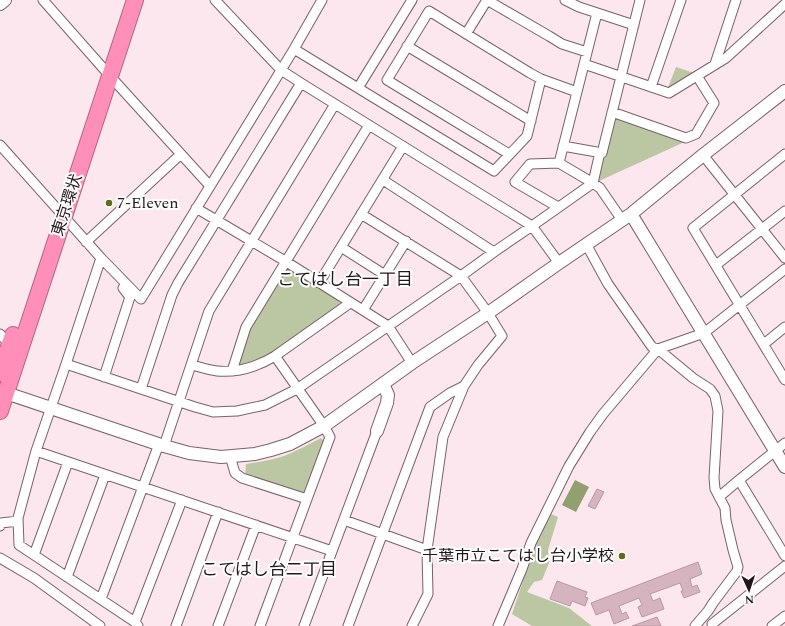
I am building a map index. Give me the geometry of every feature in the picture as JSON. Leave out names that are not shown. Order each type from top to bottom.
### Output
[{"type":"highway","name":"東京環状","points":[[107,72],[126,0]]},
{"type":"highway","name":"東京環状","points":[[0,410],[3,392],[60,212],[107,72],[136,0]]},
{"type":"highway","name":"東京環状","points":[[0,373],[5,339],[60,212]]},
{"type":"street","points":[[0,4],[5,0]]},
{"type":"street","points":[[43,0],[210,186]]},
{"type":"street","points":[[215,0],[281,70],[532,226],[558,263]]},
{"type":"street","points":[[0,145],[100,258],[141,299],[294,49],[322,0]]},
{"type":"street","points":[[358,88],[412,0]]},
{"type":"street","points":[[466,34],[487,0],[562,44],[587,52]]},
{"type":"street","points":[[565,0],[579,7],[634,25]]},
{"type":"street","points":[[66,364],[213,412],[237,411],[265,405],[297,389],[593,183],[640,0]]},
{"type":"street","points":[[652,87],[681,0]]},
{"type":"street","points":[[715,64],[736,0]]},
{"type":"street","points":[[584,64],[669,93],[726,58],[785,4]]},
{"type":"street","points":[[509,154],[387,80],[429,11],[541,79],[577,92]]},
{"type":"street","points":[[559,163],[597,13]]},
{"type":"street","points":[[408,46],[531,120]]},
{"type":"street","points":[[294,49],[494,171],[527,136],[541,79]]},
{"type":"street","points":[[612,112],[686,138],[696,134],[714,103],[697,76]]},
{"type":"street","points":[[141,389],[172,295],[178,283],[301,83]]},
{"type":"street","points":[[3,392],[189,453],[221,457],[255,454],[290,444],[324,426],[558,263],[627,217],[785,91]]},
{"type":"street","points":[[101,599],[143,487],[179,402],[209,311],[335,104]]},
{"type":"street","points":[[232,371],[246,327],[369,125]]},
{"type":"street","points":[[319,283],[403,146]]},
{"type":"street","points":[[563,146],[600,152]]},
{"type":"street","points":[[86,242],[181,154]]},
{"type":"street","points":[[785,154],[693,228],[785,380]]},
{"type":"street","points":[[703,155],[785,258]]},
{"type":"street","points":[[558,208],[515,182],[530,164],[559,163],[600,188],[627,217],[704,333],[785,467]]},
{"type":"street","points":[[383,180],[494,252]]},
{"type":"street","points":[[196,208],[285,261],[388,326],[412,364]]},
{"type":"street","points":[[716,265],[785,211]]},
{"type":"street","points":[[361,214],[461,276],[488,313],[502,336],[478,365],[464,386],[443,437],[427,550],[428,594],[412,626]]},
{"type":"street","points":[[363,310],[406,241]]},
{"type":"street","points":[[586,244],[608,284],[652,347],[658,349],[693,378],[710,389],[715,396],[718,411],[714,478],[715,489],[724,508],[727,527],[738,567],[737,571],[708,611],[695,626]]},
{"type":"street","points":[[341,247],[385,275]]},
{"type":"street","points":[[100,258],[36,451],[18,518],[19,545],[136,624],[182,500]]},
{"type":"street","points":[[498,626],[522,569],[531,543],[569,466],[590,432],[658,349],[704,333],[785,269]]},
{"type":"street","points":[[104,377],[130,297],[122,287],[121,279]]},
{"type":"street","points":[[192,365],[217,371],[232,371],[249,368],[265,362],[350,303]]},
{"type":"street","points":[[764,344],[785,327]]},
{"type":"street","points":[[260,626],[330,437],[324,426],[274,356]]},
{"type":"street","points":[[304,626],[387,403],[388,395],[383,384]]},
{"type":"street","points":[[348,626],[430,407],[464,386]]},
{"type":"street","points":[[720,497],[785,443]]},
{"type":"street","points":[[36,451],[332,551]]},
{"type":"street","points":[[230,456],[236,473],[242,478],[307,500]]},
{"type":"street","points":[[34,554],[68,462]]},
{"type":"street","points":[[67,577],[105,475]]},
{"type":"street","points":[[739,480],[785,556]]},
{"type":"street","points":[[176,626],[218,512]]},
{"type":"street","points":[[344,520],[427,550]]},
{"type":"street","points":[[1,524],[18,521]]},
{"type":"street","points":[[218,626],[256,525]]},
{"type":"street","points":[[0,558],[34,578],[100,626]]},
{"type":"street","points":[[708,611],[712,625],[785,566]]},
{"type":"street","points":[[775,625],[785,616]]},
{"type":"shaded area","points":[[676,67],[694,73],[667,90]]},
{"type":"shaded area","points":[[614,117],[689,140],[599,181],[596,179]]},
{"type":"shaded area","points":[[288,269],[339,299],[340,306],[267,356],[253,363],[239,366],[236,363],[249,326],[283,270]]},
{"type":"shaded area","points":[[321,438],[325,442],[306,494],[301,495],[245,476],[246,464],[284,456]]},
{"type":"shaded area","points":[[575,480],[589,487],[576,512],[562,505]]},
{"type":"shaded area","points":[[546,512],[558,517],[548,550],[549,563],[542,580],[534,582],[527,592],[569,608],[592,626],[532,626],[512,614]]},
{"type":"building","points":[[597,489],[604,492],[595,509],[588,506]]},
{"type":"building","points":[[698,562],[702,574],[690,579],[692,587],[697,585],[700,592],[684,598],[680,583],[650,594],[653,601],[660,598],[664,609],[642,617],[638,607],[642,605],[639,598],[619,606],[622,614],[626,612],[629,618],[614,624],[609,610],[596,615],[591,603]]},
{"type":"building","points":[[557,581],[587,592],[585,597],[588,598],[585,606],[572,601],[570,606],[550,599]]},
{"type":"building","points":[[657,617],[661,626],[632,626]]},
{"type":"place","name":"7-Eleven","points":[[109,203]]},
{"type":"place","name":"千葉市立こてはし台小学校","points":[[622,556]]},
{"type":"district","name":"こてはし台一丁目","points":[[345,280]]},
{"type":"district","name":"こてはし台二丁目","points":[[269,570]]}]
